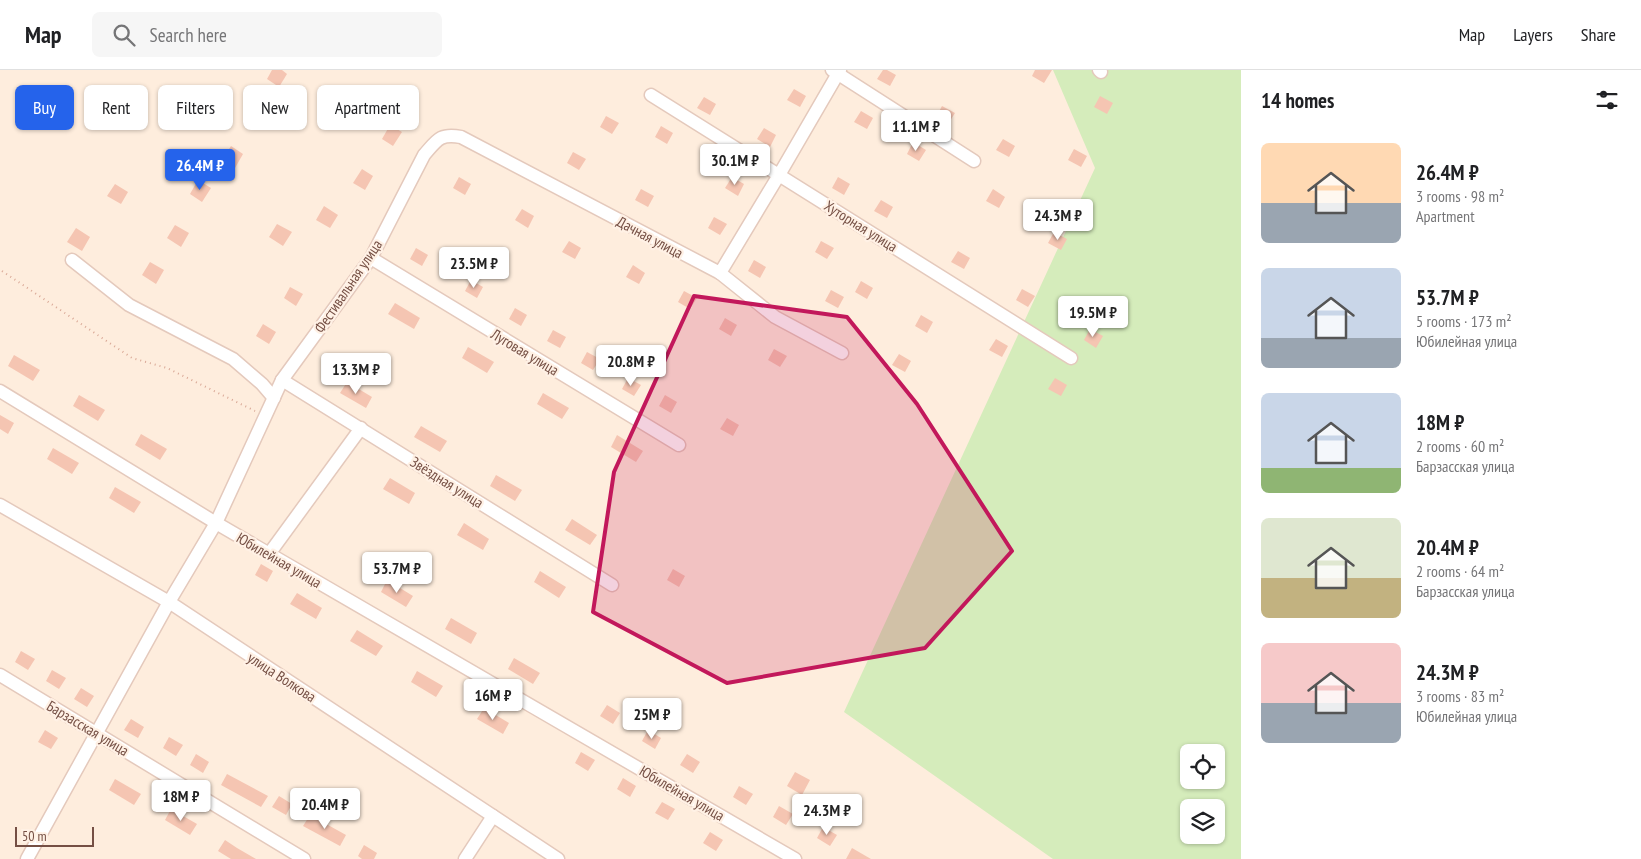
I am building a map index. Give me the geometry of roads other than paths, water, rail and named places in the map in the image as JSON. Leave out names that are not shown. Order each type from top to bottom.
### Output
[{"type":"street","points":[[720,273],[780,175],[837,71],[974,161]]},
{"type":"street","name":"Хуторная улица","points":[[651,95],[1071,358]]},
{"type":"street","name":"Фестивальная улица","points":[[27,859],[169,602],[216,523],[282,380],[371,258],[424,156],[436,141],[449,135]]},
{"type":"street","name":"Дачная улица","points":[[449,135],[461,137],[720,273],[775,317],[842,353]]},
{"type":"street","name":"Луговая улица","points":[[371,258],[679,445]]},
{"type":"street","points":[[72,260],[129,305],[234,359],[262,384],[274,398]]},
{"type":"street","name":"Звёздная улица","points":[[282,380],[612,585]]},
{"type":"street","name":"Юбилейная улица","points":[[0,391],[216,523],[795,859]]},
{"type":"street","points":[[269,554],[361,428]]},
{"type":"street","name":"улица Волкова","points":[[0,505],[169,602],[558,859]]},
{"type":"street","name":"Барзасская улица","points":[[0,674],[304,859]]},
{"type":"street","points":[[465,859],[493,816]]}]
